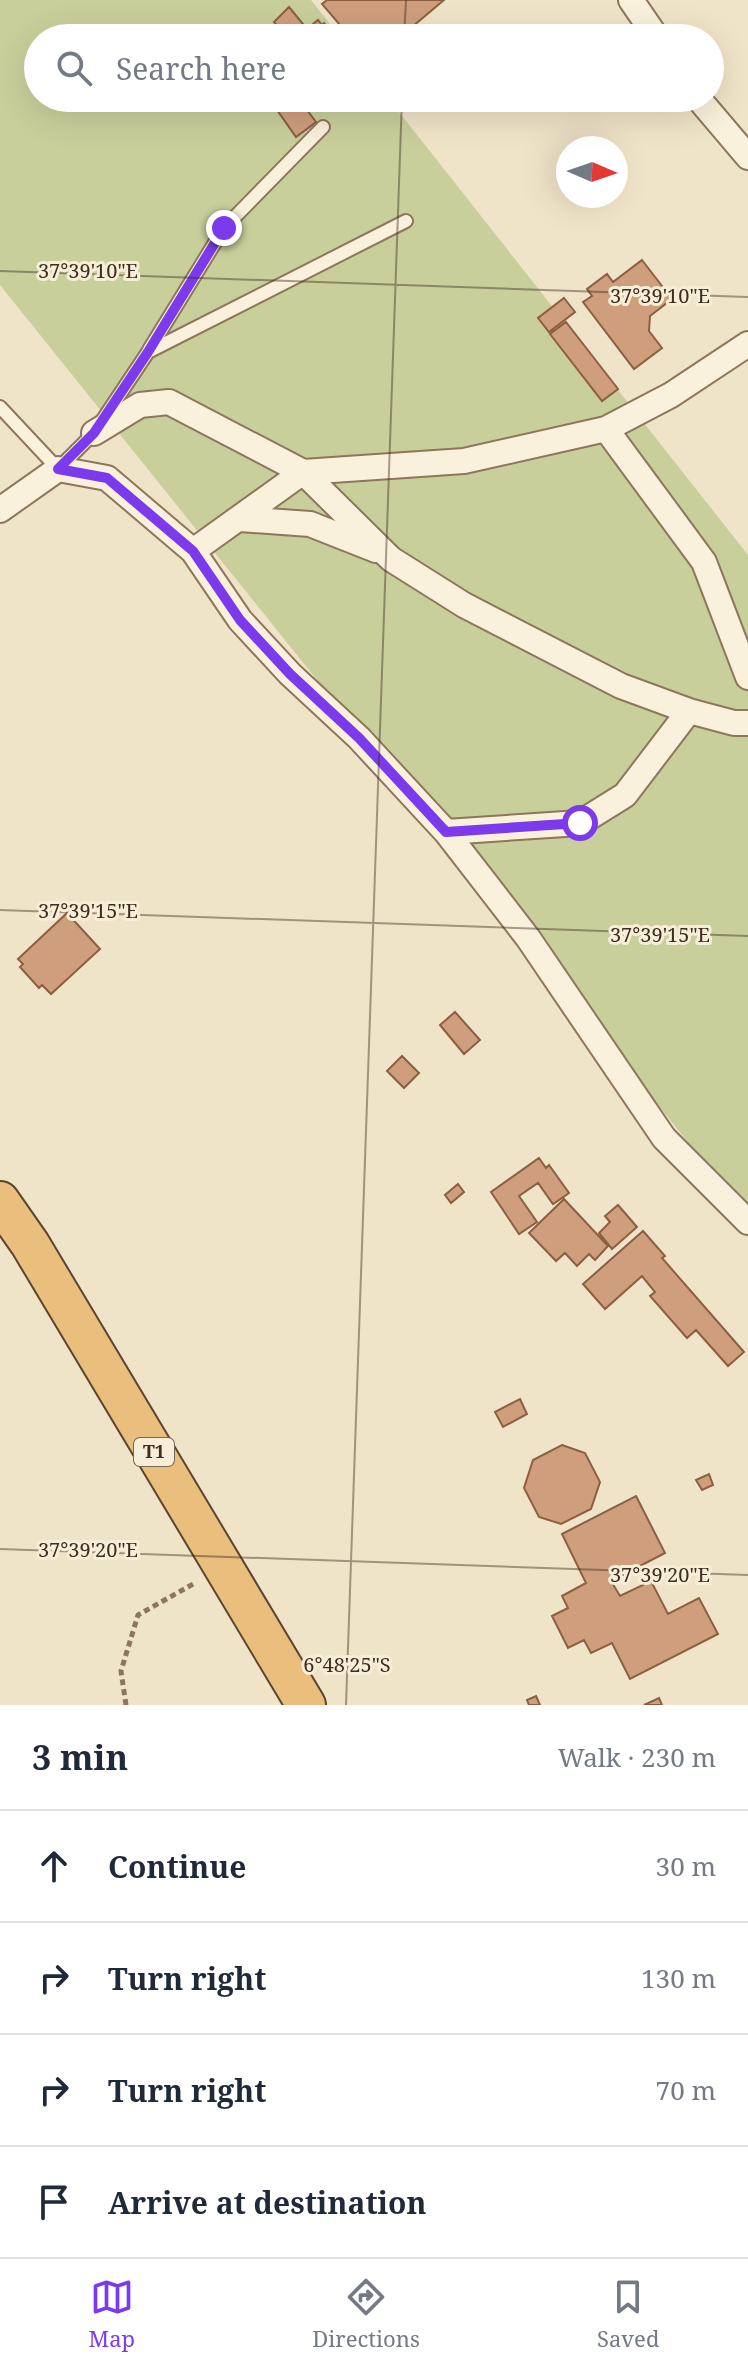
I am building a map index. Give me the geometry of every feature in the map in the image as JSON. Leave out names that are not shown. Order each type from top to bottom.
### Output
[{"type":"highway","name":"T1","points":[[0,1201],[30,1244],[306,1705]]},
{"type":"street","points":[[631,0],[647,24]]},
{"type":"street","points":[[710,112],[748,157]]},
{"type":"street","points":[[193,551],[303,472],[464,461],[606,429],[671,395],[748,344]]},
{"type":"street","points":[[94,433],[140,405],[169,402],[303,472],[386,554],[464,605],[621,686],[689,711],[734,723],[748,723]]},
{"type":"street","points":[[606,429],[704,562],[748,677]]},
{"type":"street","points":[[0,510],[58,469],[107,478],[193,551],[240,620],[290,674],[359,738],[446,832],[528,938],[664,1138],[748,1222]]},
{"type":"street","points":[[240,519],[310,524],[386,554]]},
{"type":"street","points":[[446,832],[580,823],[625,795],[689,711]]},
{"type":"lane","points":[[0,407],[58,469],[94,433],[224,228],[323,127]]},
{"type":"lane","points":[[148,352],[406,221]]},
{"type":"path","points":[[126,1705],[121,1671],[138,1615],[225,1567]]},
{"type":"green space","points":[[0,0],[311,0],[330,24],[24,24],[24,112],[399,112],[748,555],[748,1217],[0,285]]},
{"type":"building","points":[[327,0],[444,0],[416,24],[339,24],[322,4]]},
{"type":"building","points":[[289,7],[303,24],[276,24],[274,22]]},
{"type":"building","points":[[278,112],[308,112],[316,122],[296,137]]},
{"type":"building","points":[[642,260],[672,299],[650,316],[649,331],[662,348],[634,369],[583,302],[592,296],[587,289],[607,274],[613,282]]},
{"type":"building","points":[[564,298],[575,312],[549,332],[538,318]]},
{"type":"building","points":[[566,322],[618,389],[602,401],[550,334]]},
{"type":"building","points":[[67,913],[100,949],[51,994],[42,985],[39,988],[20,967],[23,964],[18,959]]},
{"type":"building","points":[[455,1012],[480,1040],[464,1054],[440,1025]]},
{"type":"building","points":[[402,1056],[419,1073],[404,1088],[387,1071]]},
{"type":"building","points":[[539,1158],[546,1168],[549,1165],[569,1193],[553,1204],[538,1183],[519,1196],[537,1222],[519,1234],[491,1192]]},
{"type":"building","points":[[458,1184],[464,1192],[451,1203],[445,1195]]},
{"type":"building","points":[[564,1199],[608,1246],[595,1260],[589,1254],[577,1266],[565,1253],[556,1261],[529,1233]]},
{"type":"building","points":[[618,1205],[637,1227],[612,1249],[599,1233],[610,1222],[605,1216]]},
{"type":"building","points":[[643,1231],[665,1256],[662,1258],[744,1352],[728,1366],[696,1330],[687,1338],[650,1296],[655,1292],[642,1276],[605,1309],[583,1284]]},
{"type":"building","points":[[520,1399],[527,1414],[503,1427],[495,1412]]},
{"type":"building","points":[[562,1445],[585,1453],[600,1482],[591,1509],[561,1524],[539,1517],[524,1488],[533,1460]]},
{"type":"building","points":[[709,1474],[713,1485],[702,1490],[696,1480]]},
{"type":"building","points":[[636,1496],[665,1553],[611,1581],[620,1596],[651,1581],[668,1614],[699,1598],[718,1634],[630,1679],[612,1643],[591,1653],[584,1640],[568,1648],[552,1616],[568,1608],[562,1596],[586,1583],[562,1534]]},
{"type":"building","points":[[536,1696],[540,1705],[529,1705],[527,1700]]},
{"type":"building","points":[[659,1698],[662,1705],[644,1705]]},
{"type":"route","points":[[224,228],[94,433],[58,469],[107,478],[193,551],[240,620],[290,674],[359,738],[446,832],[580,823]]}]
